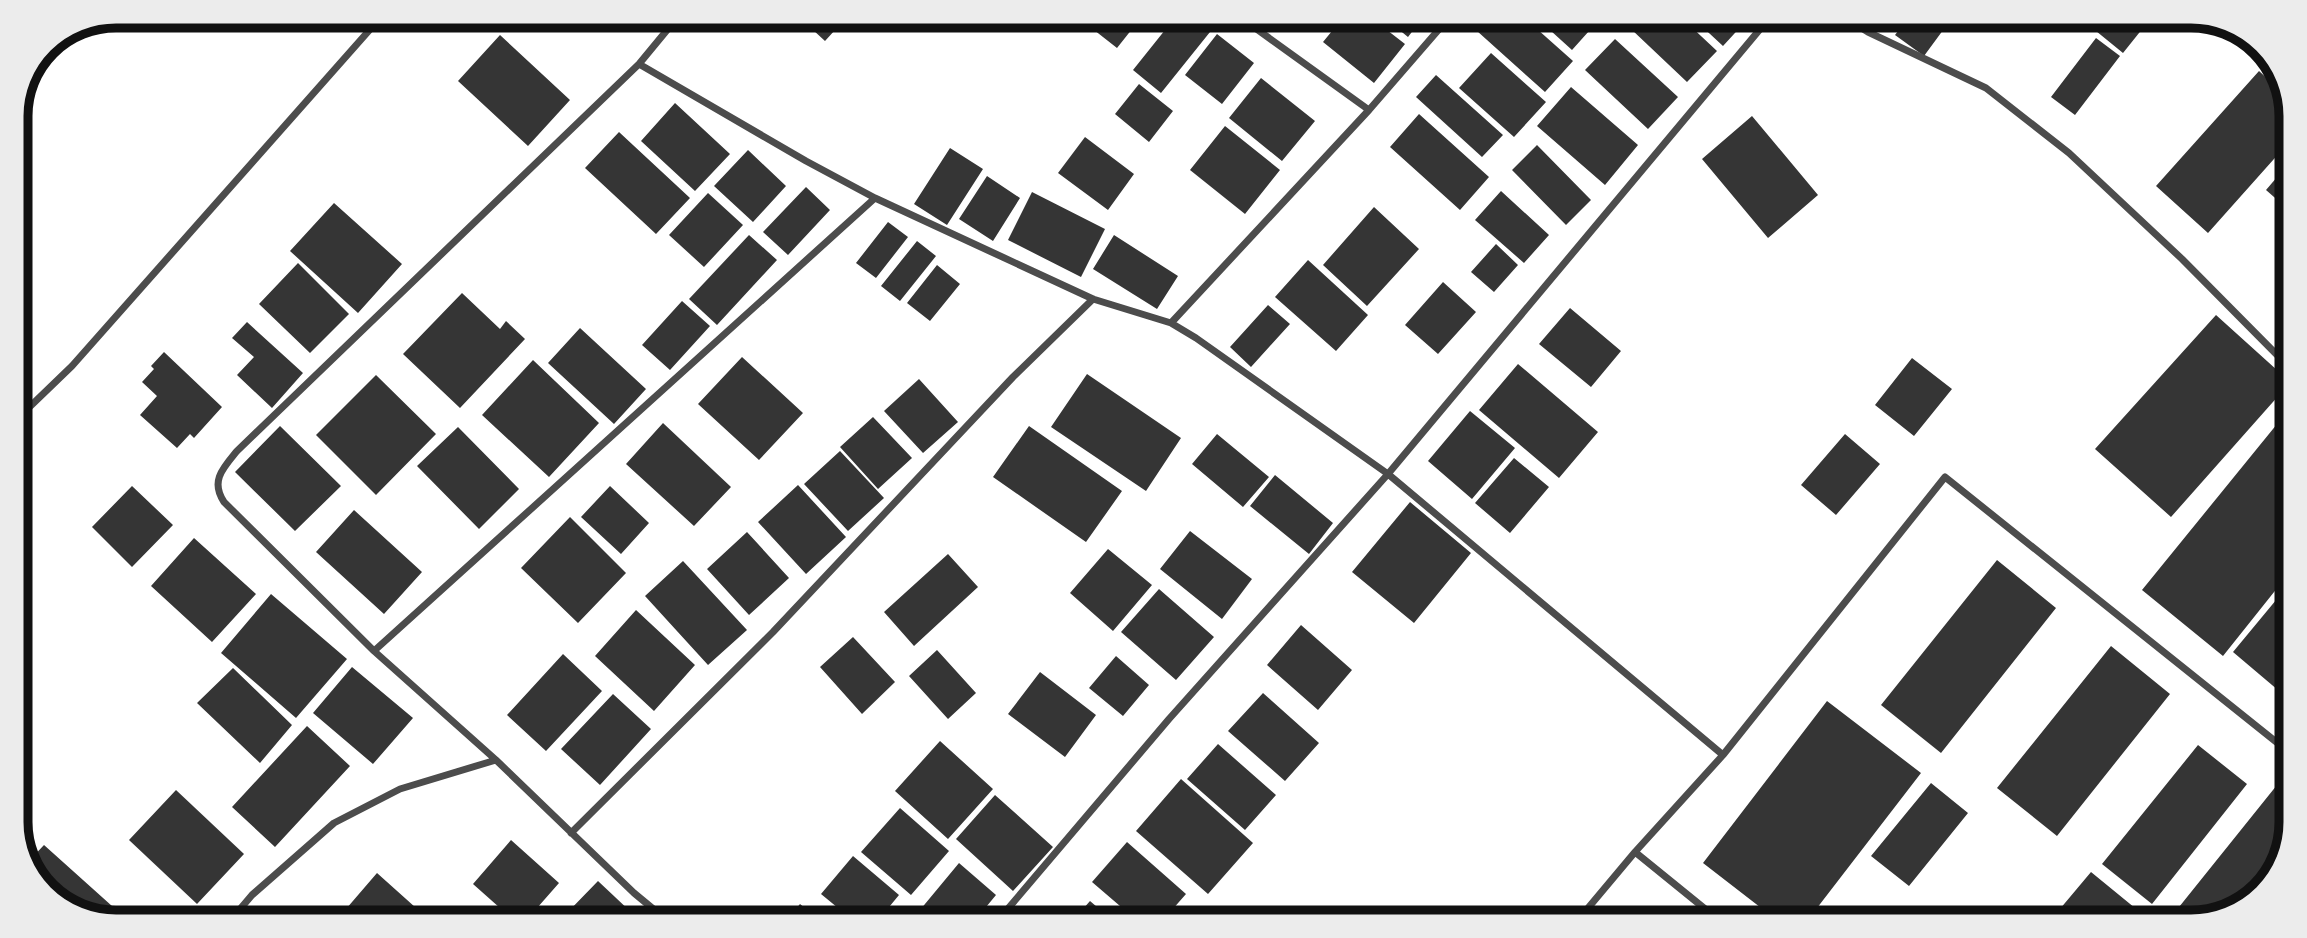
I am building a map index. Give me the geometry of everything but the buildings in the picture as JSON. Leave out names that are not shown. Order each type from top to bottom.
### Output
[{"type":"street","points":[[28,408],[72,366],[371,28]]},
{"type":"street","points":[[655,910],[496,760],[374,651],[224,502],[217,491],[219,477],[237,451],[639,64],[669,28]]},
{"type":"street","points":[[1255,28],[1369,110]]},
{"type":"street","points":[[1171,323],[1369,110],[1440,28]]},
{"type":"street","points":[[1007,910],[1169,719],[1388,474],[1761,28]]},
{"type":"street","points":[[1862,28],[1986,88],[2069,153],[2182,259],[2279,358]]},
{"type":"street","points":[[639,64],[875,198],[1093,299],[1171,323],[1196,338],[1388,474],[1723,755]]},
{"type":"street","points":[[374,651],[875,198]]},
{"type":"street","points":[[571,833],[773,632],[1013,377],[1093,299]]},
{"type":"street","points":[[1586,910],[1723,755],[1945,477],[2279,744]]},
{"type":"street","points":[[239,910],[252,895],[334,823],[400,789],[496,760]]},
{"type":"street","points":[[1635,852],[1708,910]]}]
